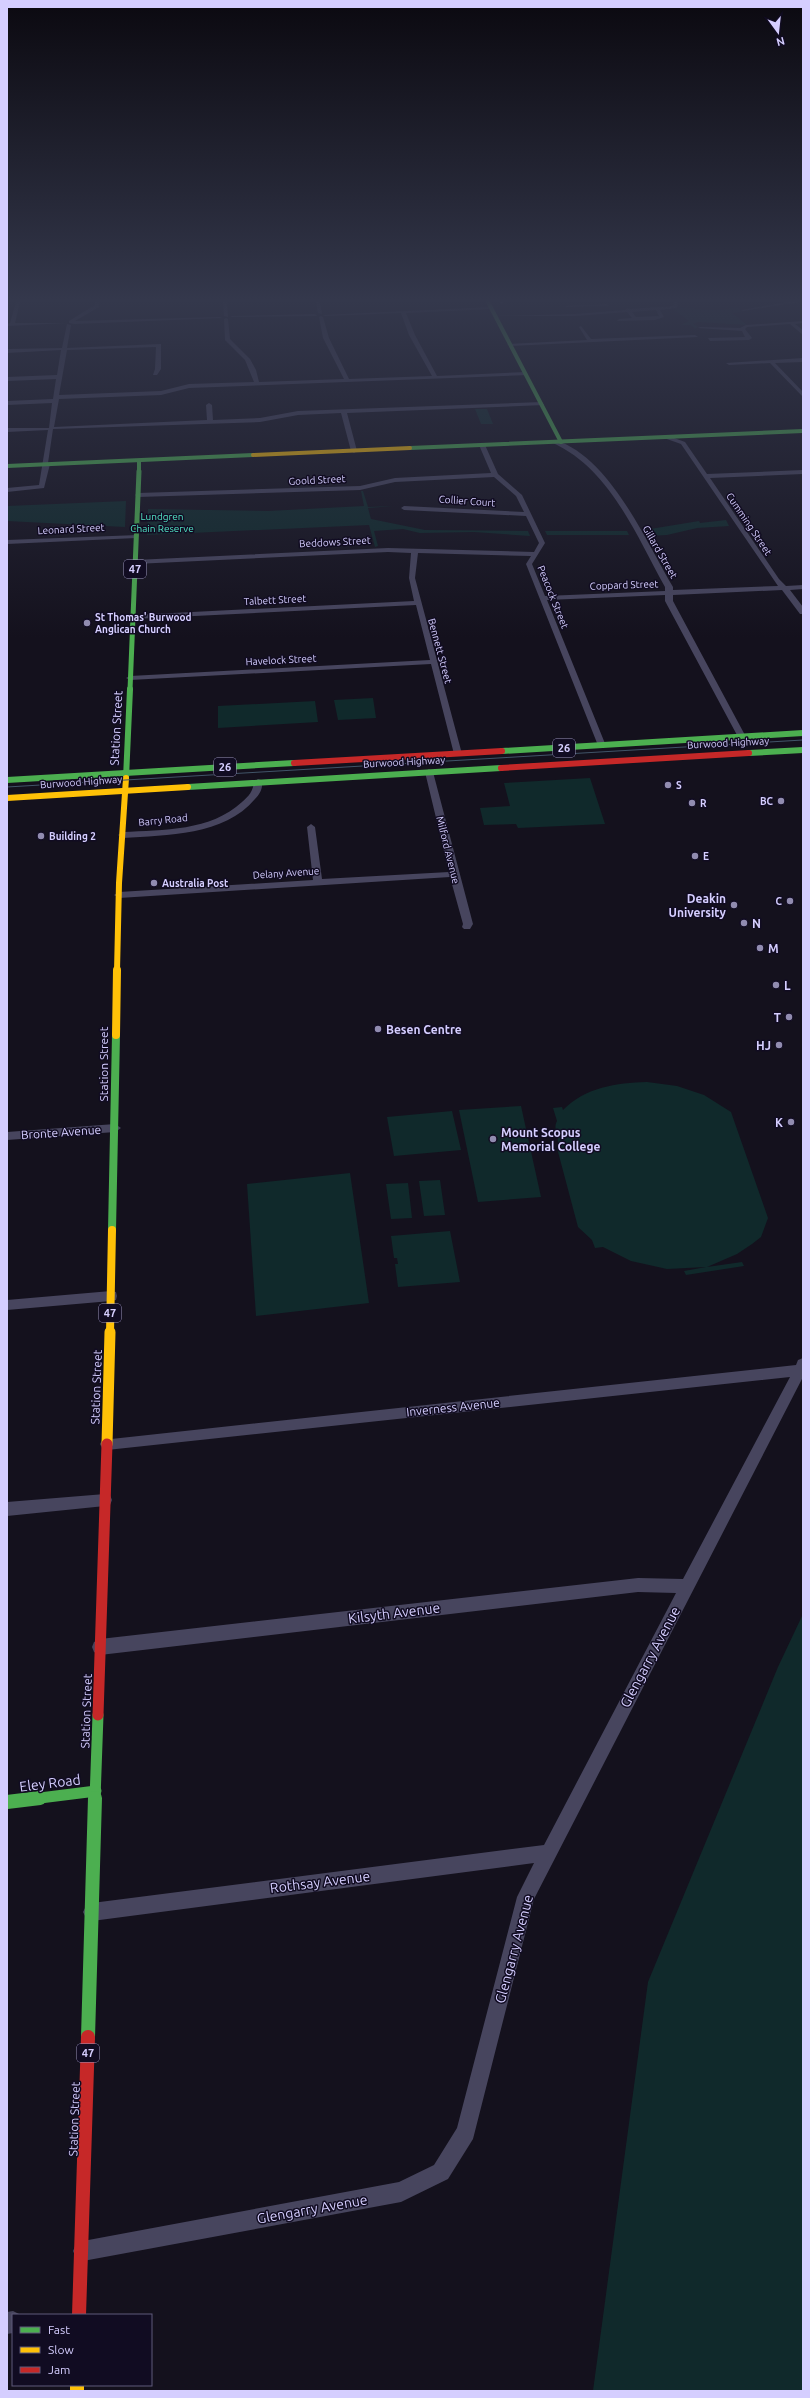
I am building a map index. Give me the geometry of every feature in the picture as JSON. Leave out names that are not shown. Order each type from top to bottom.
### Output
[{"type":"main road","points":[[547,414],[553,424],[558,442]]},
{"type":"main road","points":[[553,424],[568,435],[596,440]]},
{"type":"main road","points":[[523,444],[548,438],[553,433],[553,424]]},
{"type":"main road","points":[[7,466],[803,431]]},
{"type":"main road","name":"Station Street","points":[[79,2313],[107,1444],[119,895],[126,773],[139,461]]},
{"type":"main road","name":"Burwood Highway","points":[[7,780],[803,733]]},
{"type":"main road","name":"Burwood Highway","points":[[7,798],[803,750]]},
{"type":"main road","points":[[343,761],[345,770],[356,776]]},
{"type":"main road","name":"Eley Road","points":[[7,1802],[96,1791]]},
{"type":"street","points":[[7,490],[42,487],[53,414]]},
{"type":"street","points":[[210,414],[210,422]]},
{"type":"street","points":[[7,430],[260,420],[293,414]]},
{"type":"street","points":[[344,414],[354,451]]},
{"type":"street","points":[[666,437],[683,443],[685,438],[692,436]]},
{"type":"street","points":[[574,451],[571,445],[575,441]]},
{"type":"street","name":"Gillard Street","points":[[558,442],[574,451],[609,484],[669,587],[669,601],[742,737]]},
{"type":"street","name":"Cumming Street","points":[[683,443],[783,588],[791,595],[803,612]]},
{"type":"street","name":"Peacock Street","points":[[482,445],[495,475],[519,495],[542,543],[540,549],[529,564],[602,746]]},
{"type":"street","points":[[705,476],[803,472]]},
{"type":"street","name":"Goold Street","points":[[138,495],[360,488],[395,480],[495,475]]},
{"type":"street","name":"Collier Court","points":[[404,508],[528,514]]},
{"type":"street","name":"Leonard Street","points":[[7,542],[136,536]]},
{"type":"street","name":"Beddows Street","points":[[135,562],[377,550],[535,554]]},
{"type":"street","name":"Bennett Street","points":[[415,551],[412,578],[458,754]]},
{"type":"street","name":"Coppard Street","points":[[543,598],[803,587]]},
{"type":"street","name":"Talbett Street","points":[[133,617],[418,603]]},
{"type":"street","name":"Havelock Street","points":[[130,678],[433,662]]},
{"type":"street","name":"Milford Avenue","points":[[429,772],[468,924],[467,927]]},
{"type":"street","name":"Barry Road","points":[[123,835],[188,829],[219,820],[247,804],[258,790],[258,782]]},
{"type":"street","points":[[311,826],[318,882]]},
{"type":"street","name":"Delany Avenue","points":[[119,895],[454,874]]},
{"type":"street","name":"Bronte Avenue","points":[[7,1136],[115,1128]]},
{"type":"street","points":[[7,1305],[110,1296]]},
{"type":"street","name":"Inverness Avenue","points":[[107,1444],[801,1367]]},
{"type":"street","name":"Glengarry Avenue","points":[[82,2251],[401,2192],[442,2172],[466,2132],[526,1897],[801,1367]]},
{"type":"street","points":[[7,1510],[105,1500]]},
{"type":"street","name":"Kilsyth Avenue","points":[[100,1647],[638,1585],[688,1586]]},
{"type":"street","name":"Rothsay Avenue","points":[[92,1912],[548,1853]]},
{"type":"street","points":[[68,2314],[79,2313]]},
{"type":"green space","points":[[477,414],[489,414],[493,424],[481,424]]},
{"type":"green space","name":"Lundgren Chain Reserve","points":[[361,491],[363,491],[368,507],[394,506],[368,508],[371,519],[425,530],[528,531],[530,536],[474,532],[420,533],[403,529],[374,531],[378,546],[375,547],[369,525],[147,535],[148,509],[268,511],[364,506]]},
{"type":"green space","name":"Lundgren Chain Reserve","points":[[126,501],[125,527],[7,521],[7,506]]},
{"type":"green space","points":[[726,520],[729,526],[697,528],[667,535],[647,536],[644,530],[699,521],[700,523]]},
{"type":"green space","points":[[545,531],[627,531],[629,535],[547,535]]},
{"type":"green space","points":[[373,698],[376,718],[338,720],[334,700]]},
{"type":"green space","points":[[315,701],[318,722],[218,728],[218,706]]},
{"type":"green space","points":[[590,778],[605,824],[518,828],[516,824],[484,825],[480,808],[510,806],[504,783]]},
{"type":"green space","points":[[647,1082],[677,1086],[704,1095],[731,1112],[768,1218],[761,1237],[737,1254],[707,1267],[742,1262],[744,1266],[686,1275],[684,1271],[706,1267],[667,1269],[631,1261],[603,1247],[595,1248],[592,1240],[578,1227],[557,1148],[558,1141],[555,1128],[557,1121],[553,1108],[562,1107],[563,1110],[581,1096],[602,1088],[613,1085]]},
{"type":"green space","points":[[521,1106],[541,1197],[478,1202],[459,1110]]},
{"type":"green space","points":[[452,1111],[461,1150],[394,1156],[387,1117]]},
{"type":"green space","points":[[350,1173],[369,1303],[256,1316],[247,1184]]},
{"type":"green space","points":[[440,1180],[445,1215],[424,1216],[419,1181]]},
{"type":"green space","points":[[408,1183],[412,1218],[391,1219],[386,1184]]},
{"type":"green space","points":[[450,1231],[460,1282],[398,1287],[395,1264],[398,1264],[397,1258],[394,1258],[391,1236]]},
{"type":"green space","points":[[803,1614],[803,2391],[593,2391],[648,1982],[778,1667]]},
{"type":"tram line","points":[[7,787],[803,740]]},
{"type":"traffic: fast","points":[[546,414],[561,442]]},
{"type":"traffic: fast","points":[[410,448],[803,431]]},
{"type":"traffic: fast","points":[[7,466],[253,455]]},
{"type":"traffic: fast","points":[[126,778],[139,461]]},
{"type":"traffic: fast","points":[[502,751],[803,733]]},
{"type":"traffic: fast","points":[[749,753],[803,750]]},
{"type":"traffic: fast","points":[[7,780],[294,763]]},
{"type":"traffic: fast","points":[[188,787],[501,768]]},
{"type":"traffic: fast","points":[[112,1230],[116,1035]]},
{"type":"traffic: fast","points":[[88,2037],[98,1715]]},
{"type":"traffic: fast","points":[[7,1802],[96,1791]]},
{"type":"traffic: slow","points":[[253,455],[410,448]]},
{"type":"traffic: slow","points":[[116,1035],[119,883],[126,778]]},
{"type":"traffic: slow","points":[[7,798],[188,787]]},
{"type":"traffic: slow","points":[[107,1444],[112,1230]]},
{"type":"traffic: slow","points":[[77,2386],[77,2391]]},
{"type":"traffic: jam","points":[[294,763],[502,751]]},
{"type":"traffic: jam","points":[[501,768],[749,753]]},
{"type":"traffic: jam","points":[[98,1715],[107,1444]]},
{"type":"traffic: jam","points":[[79,2314],[88,2037]]},
{"type":"place","name":"St Thomas' Burwood Anglican Church","points":[[87,623]]},
{"type":"place","name":"S","points":[[668,785]]},
{"type":"place","name":"BC","points":[[781,801]]},
{"type":"place","name":"R","points":[[692,803]]},
{"type":"place","name":"Building 2","points":[[41,836]]},
{"type":"place","name":"E","points":[[695,856]]},
{"type":"place","name":"Australia Post","points":[[154,883]]},
{"type":"place","name":"C","points":[[790,901]]},
{"type":"place","name":"Deakin University","points":[[734,905]]},
{"type":"place","name":"N","points":[[744,923]]},
{"type":"place","name":"M","points":[[760,948]]},
{"type":"place","name":"L","points":[[776,985]]},
{"type":"place","name":"T","points":[[789,1017]]},
{"type":"place","name":"Besen Centre","points":[[378,1029]]},
{"type":"place","name":"HJ","points":[[779,1045]]},
{"type":"place","name":"K","points":[[791,1122]]},
{"type":"place","name":"Mount Scopus Memorial College","points":[[493,1139]]}]
